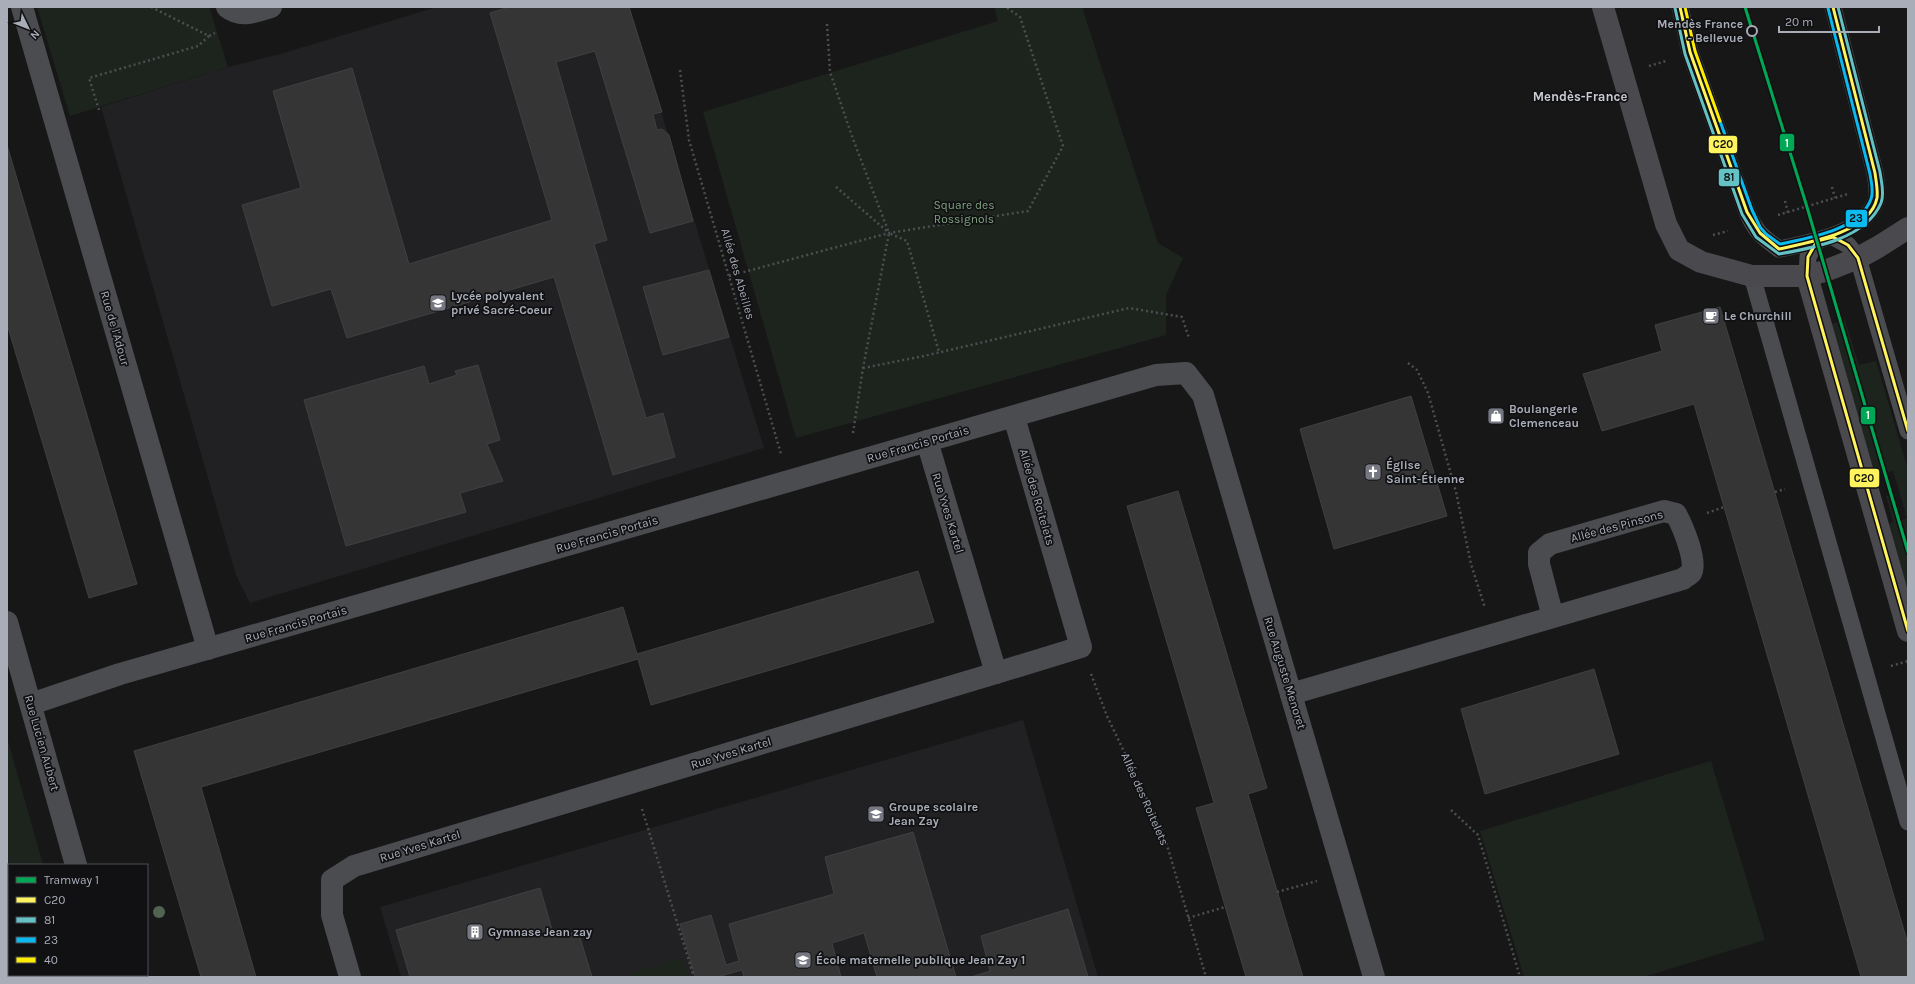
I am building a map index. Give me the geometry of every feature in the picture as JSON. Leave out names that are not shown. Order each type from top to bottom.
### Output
[{"type":"street","name":"Rue de l'Adour","points":[[22,7],[208,649]]},
{"type":"street","points":[[227,7],[233,12],[248,14],[271,7]]},
{"type":"street","points":[[1603,7],[1666,224],[1679,250],[1701,262],[1752,276],[1807,276],[1858,258],[1908,228]]},
{"type":"street","points":[[1807,276],[1908,631]]},
{"type":"street","name":"Rue Francis Portais","points":[[31,704],[120,674],[1156,375],[1186,373]]},
{"type":"street","name":"Rue Auguste Menoret","points":[[1186,373],[1203,395],[1374,977]]},
{"type":"street","name":"Allée des Roitelets","points":[[1014,417],[1081,647]]},
{"type":"street","name":"Rue Yves Kartel","points":[[350,977],[332,915],[332,880],[354,866],[996,673],[927,442]]},
{"type":"street","name":"Allée des Pinsons","points":[[1291,694],[1683,579],[1691,573],[1693,562],[1681,522],[1676,514],[1664,511],[1656,513],[1550,544],[1539,553],[1539,564],[1553,617]]},
{"type":"street","name":"Rue Lucien Aubert","points":[[7,622],[11,654],[31,704],[76,864]]},
{"type":"street","points":[[996,673],[1081,647]]},
{"type":"lane","points":[[1680,7],[1690,52],[1752,223],[1763,238],[1779,249],[1825,239],[1867,217],[1876,201],[1877,186],[1875,174],[1833,7]]},
{"type":"lane","points":[[1825,239],[1848,245],[1858,258],[1908,431]]},
{"type":"lane","points":[[1807,276],[1808,257],[1825,239]]},
{"type":"lane","points":[[1752,276],[1908,822]]},
{"type":"path","points":[[150,7],[209,36]]},
{"type":"path","points":[[729,276],[889,233],[1028,210],[1063,146],[1020,17],[1006,7]]},
{"type":"path","points":[[99,110],[89,78],[198,46],[209,36],[248,14]]},
{"type":"path","points":[[827,24],[830,72],[853,140],[889,233],[863,368],[849,464]]},
{"type":"path","name":"Allée des Abeilles","points":[[680,70],[689,140],[789,482]]},
{"type":"path","points":[[1677,246],[1877,186]]},
{"type":"path","points":[[836,187],[889,233],[907,241],[939,352]]},
{"type":"path","points":[[1832,188],[1835,198]]},
{"type":"path","points":[[1785,201],[1788,212]]},
{"type":"path","points":[[863,368],[1129,308],[1182,317],[1189,338]]},
{"type":"path","points":[[1408,363],[1417,370],[1428,393],[1456,492],[1471,564],[1494,635]]},
{"type":"path","name":"Allée des Roitelets","points":[[1081,647],[1107,716],[1164,835],[1206,977]]},
{"type":"path","points":[[633,782],[694,977]]},
{"type":"path","points":[[1451,810],[1478,835],[1520,977]]},
{"type":"path","points":[[1278,892],[1319,880]]},
{"type":"path","points":[[1188,918],[1226,908]]},
{"type":"shaded area","name":"Lycée polyvalent privé Sacré-Coeur","points":[[437,7],[629,7],[764,448],[250,603],[236,575],[101,107],[228,67],[280,54]]},
{"type":"shaded area","name":"Groupe scolaire Jean Zay","points":[[1023,720],[1098,977],[401,977],[380,907]]},
{"type":"green space","points":[[37,7],[209,7],[228,67],[70,116]]},
{"type":"green space","name":"Square des Rossignols","points":[[994,7],[1082,7],[1158,243],[1183,258],[1166,295],[1166,335],[796,438],[703,112],[998,21]]},
{"type":"green space","points":[[1845,320],[1859,365],[1876,361],[1908,470],[1908,591],[1888,524],[1893,522],[1886,496],[1892,495],[1900,521],[1907,518],[1893,471],[1875,476],[1830,324]]},
{"type":"green space","points":[[7,737],[43,864],[8,864],[8,976],[74,977],[7,976]]},
{"type":"green space","points":[[1711,761],[1765,940],[1643,977],[1524,977],[1480,831]]},
{"type":"green space","points":[[683,958],[689,977],[633,977],[632,973]]},
{"type":"building","points":[[509,7],[629,7],[662,112],[653,114],[657,130],[662,129],[669,135],[693,221],[650,233],[595,51],[556,62],[607,240],[594,244],[646,418],[663,413],[675,457],[613,475],[554,277],[347,338],[331,289],[272,306],[242,205],[301,188],[273,91],[352,68],[409,264],[552,220],[490,13]]},
{"type":"building","points":[[7,145],[137,584],[89,598],[7,324]]},
{"type":"building","points":[[709,270],[729,337],[663,355],[643,287]]},
{"type":"building","points":[[1720,307],[1908,944],[1908,977],[1861,977],[1694,404],[1602,431],[1583,374],[1662,351],[1655,325]]},
{"type":"building","points":[[478,365],[500,440],[487,444],[503,481],[460,493],[466,512],[346,546],[304,400],[424,366],[429,384],[457,375],[455,371]]},
{"type":"building","name":"Église Saint-Étienne","points":[[1411,396],[1447,516],[1334,549],[1300,429]]},
{"type":"building","points":[[1178,491],[1267,788],[1248,794],[1303,977],[1246,977],[1196,808],[1214,803],[1127,506]]},
{"type":"building","points":[[918,571],[934,622],[651,705],[638,659],[201,787],[256,977],[201,977],[134,751],[623,607],[637,654]]},
{"type":"building","points":[[1594,669],[1619,754],[1485,794],[1461,709]]},
{"type":"building","points":[[913,832],[956,977],[877,977],[864,933],[832,943],[841,977],[744,977],[742,970],[717,977],[695,977],[680,924],[711,915],[726,965],[739,961],[729,924],[834,894],[825,857]]},
{"type":"building","name":"Gymnase Jean zay","points":[[540,888],[553,933],[561,931],[562,936],[578,931],[592,977],[410,977],[396,930]]},
{"type":"building","points":[[1068,909],[1088,977],[971,977],[990,971],[981,936]]},
{"type":"tram line","name":"1","points":[[1745,7],[1807,207],[1908,552]]},
{"type":"transit line","name":"C20","points":[[1680,7],[1690,52],[1747,212],[1760,233],[1779,249],[1820,239],[1850,228],[1863,220],[1872,210],[1877,198],[1875,173],[1833,7]]},
{"type":"transit line","name":"40","points":[[1685,7],[1695,51],[1720,121]]},
{"type":"transit line","name":"81","points":[[1675,8],[1685,54],[1742,214],[1756,237],[1779,254],[1822,245],[1851,233],[1864,225],[1874,215],[1882,199],[1883,191],[1880,172],[1838,7]]},
{"type":"transit line","name":"23","points":[[1720,121],[1752,210],[1760,227],[1766,234],[1780,244],[1832,231],[1845,225],[1865,210],[1872,196],[1870,174],[1828,8]]},
{"type":"transit line","name":"C20","points":[[1908,431],[1858,258],[1848,245],[1833,237],[1817,241],[1808,257],[1807,276],[1908,631]]},
{"type":"place","name":"Mendès France - Bellevue","points":[[1752,31]]},
{"type":"place","name":"Lycée polyvalent privé Sacré-Coeur","points":[[438,303]]},
{"type":"place","name":"Le Churchill","points":[[1711,316]]},
{"type":"place","name":"Boulangerie Clemenceau","points":[[1496,416]]},
{"type":"place","name":"Église Saint-Étienne","points":[[1373,472]]},
{"type":"place","name":"Groupe scolaire Jean Zay","points":[[876,814]]},
{"type":"place","name":"Gymnase Jean zay","points":[[475,932]]},
{"type":"place","name":"École maternelle publique Jean Zay 1","points":[[803,960]]},
{"type":"district","name":"Mendès-France","points":[[1580,96]]}]
